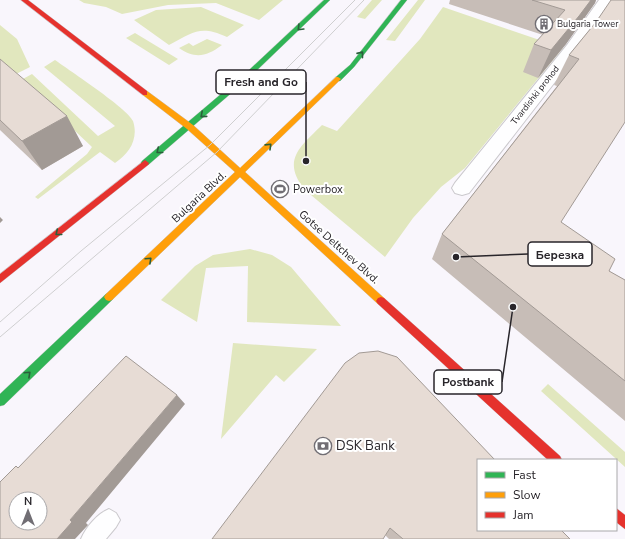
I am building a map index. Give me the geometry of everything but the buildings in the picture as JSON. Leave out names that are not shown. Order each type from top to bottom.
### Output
[{"type":"main road","name":"Gotse Deltchev Blvd.","points":[[24,0],[190,127],[555,459]]},
{"type":"main road","points":[[0,280],[190,127],[290,38],[327,0]]},
{"type":"main road","name":"Bulgaria Blvd.","points":[[0,401],[352,66],[404,0]]},
{"type":"main road","points":[[617,515],[625,523]]},
{"type":"street","name":"Tvardishki prohod","points":[[462,188],[612,1]]},
{"type":"lane","points":[[92,539],[109,520]]},
{"type":"green space","points":[[79,0],[283,0],[259,20],[216,3],[168,5],[122,14],[106,7],[84,3]]},
{"type":"green space","points":[[372,0],[382,0],[365,19],[357,17]]},
{"type":"green space","points":[[418,0],[425,0],[395,41],[386,40]]},
{"type":"green space","points":[[201,7],[244,25],[227,37],[210,31],[203,31],[191,34],[169,45],[134,20],[156,10]]},
{"type":"green space","points":[[443,7],[563,48],[465,168],[441,187],[413,218],[385,257],[305,190],[294,170],[294,162],[296,154],[301,147],[322,125],[337,131],[420,39]]},
{"type":"green space","points":[[0,25],[17,39],[30,67],[16,74],[0,60]]},
{"type":"green space","points":[[135,33],[178,59],[169,65],[126,38]]},
{"type":"green space","points":[[207,39],[222,45],[211,52],[200,55],[190,54],[179,48],[189,43],[193,46]]},
{"type":"green space","points":[[55,60],[129,115],[133,121],[135,134],[132,145],[128,151],[115,163],[100,152],[38,199],[35,197],[87,154],[92,147],[21,80],[32,74],[98,136],[115,126],[44,67]]},
{"type":"green space","points":[[250,249],[272,255],[291,267],[341,326],[247,322],[248,266],[206,268],[197,322],[161,300],[195,266],[213,255]]},
{"type":"green space","points":[[233,343],[317,349],[284,382],[276,375],[221,439]]},
{"type":"green space","points":[[548,384],[625,452],[625,467],[617,459],[541,391]]},
{"type":"tram line","points":[[0,322],[81,251],[210,145],[355,0]]},
{"type":"tram line","points":[[0,337],[217,152],[364,0]]},
{"type":"traffic: fast","points":[[145,163],[249,74],[327,0]]},
{"type":"traffic: fast","points":[[338,79],[352,66],[404,0]]},
{"type":"traffic: fast","points":[[0,401],[109,297]]},
{"type":"traffic: slow","points":[[109,297],[338,79]]},
{"type":"traffic: slow","points":[[145,93],[190,127],[381,301]]},
{"type":"traffic: jam","points":[[24,0],[145,93]]},
{"type":"traffic: jam","points":[[0,279],[145,163]]},
{"type":"traffic: jam","points":[[381,301],[555,459]]},
{"type":"traffic: jam","points":[[617,515],[625,523]]},
{"type":"place","name":"Bulgaria Tower","points":[[544,24]]},
{"type":"place","name":"Fresh and Go","points":[[306,161]]},
{"type":"place","name":"Powerbox","points":[[280,189]]},
{"type":"place","name":"Березка","points":[[456,257]]},
{"type":"place","name":"Postbank","points":[[513,307]]},
{"type":"place","name":"DSK Bank","points":[[323,446]]}]
